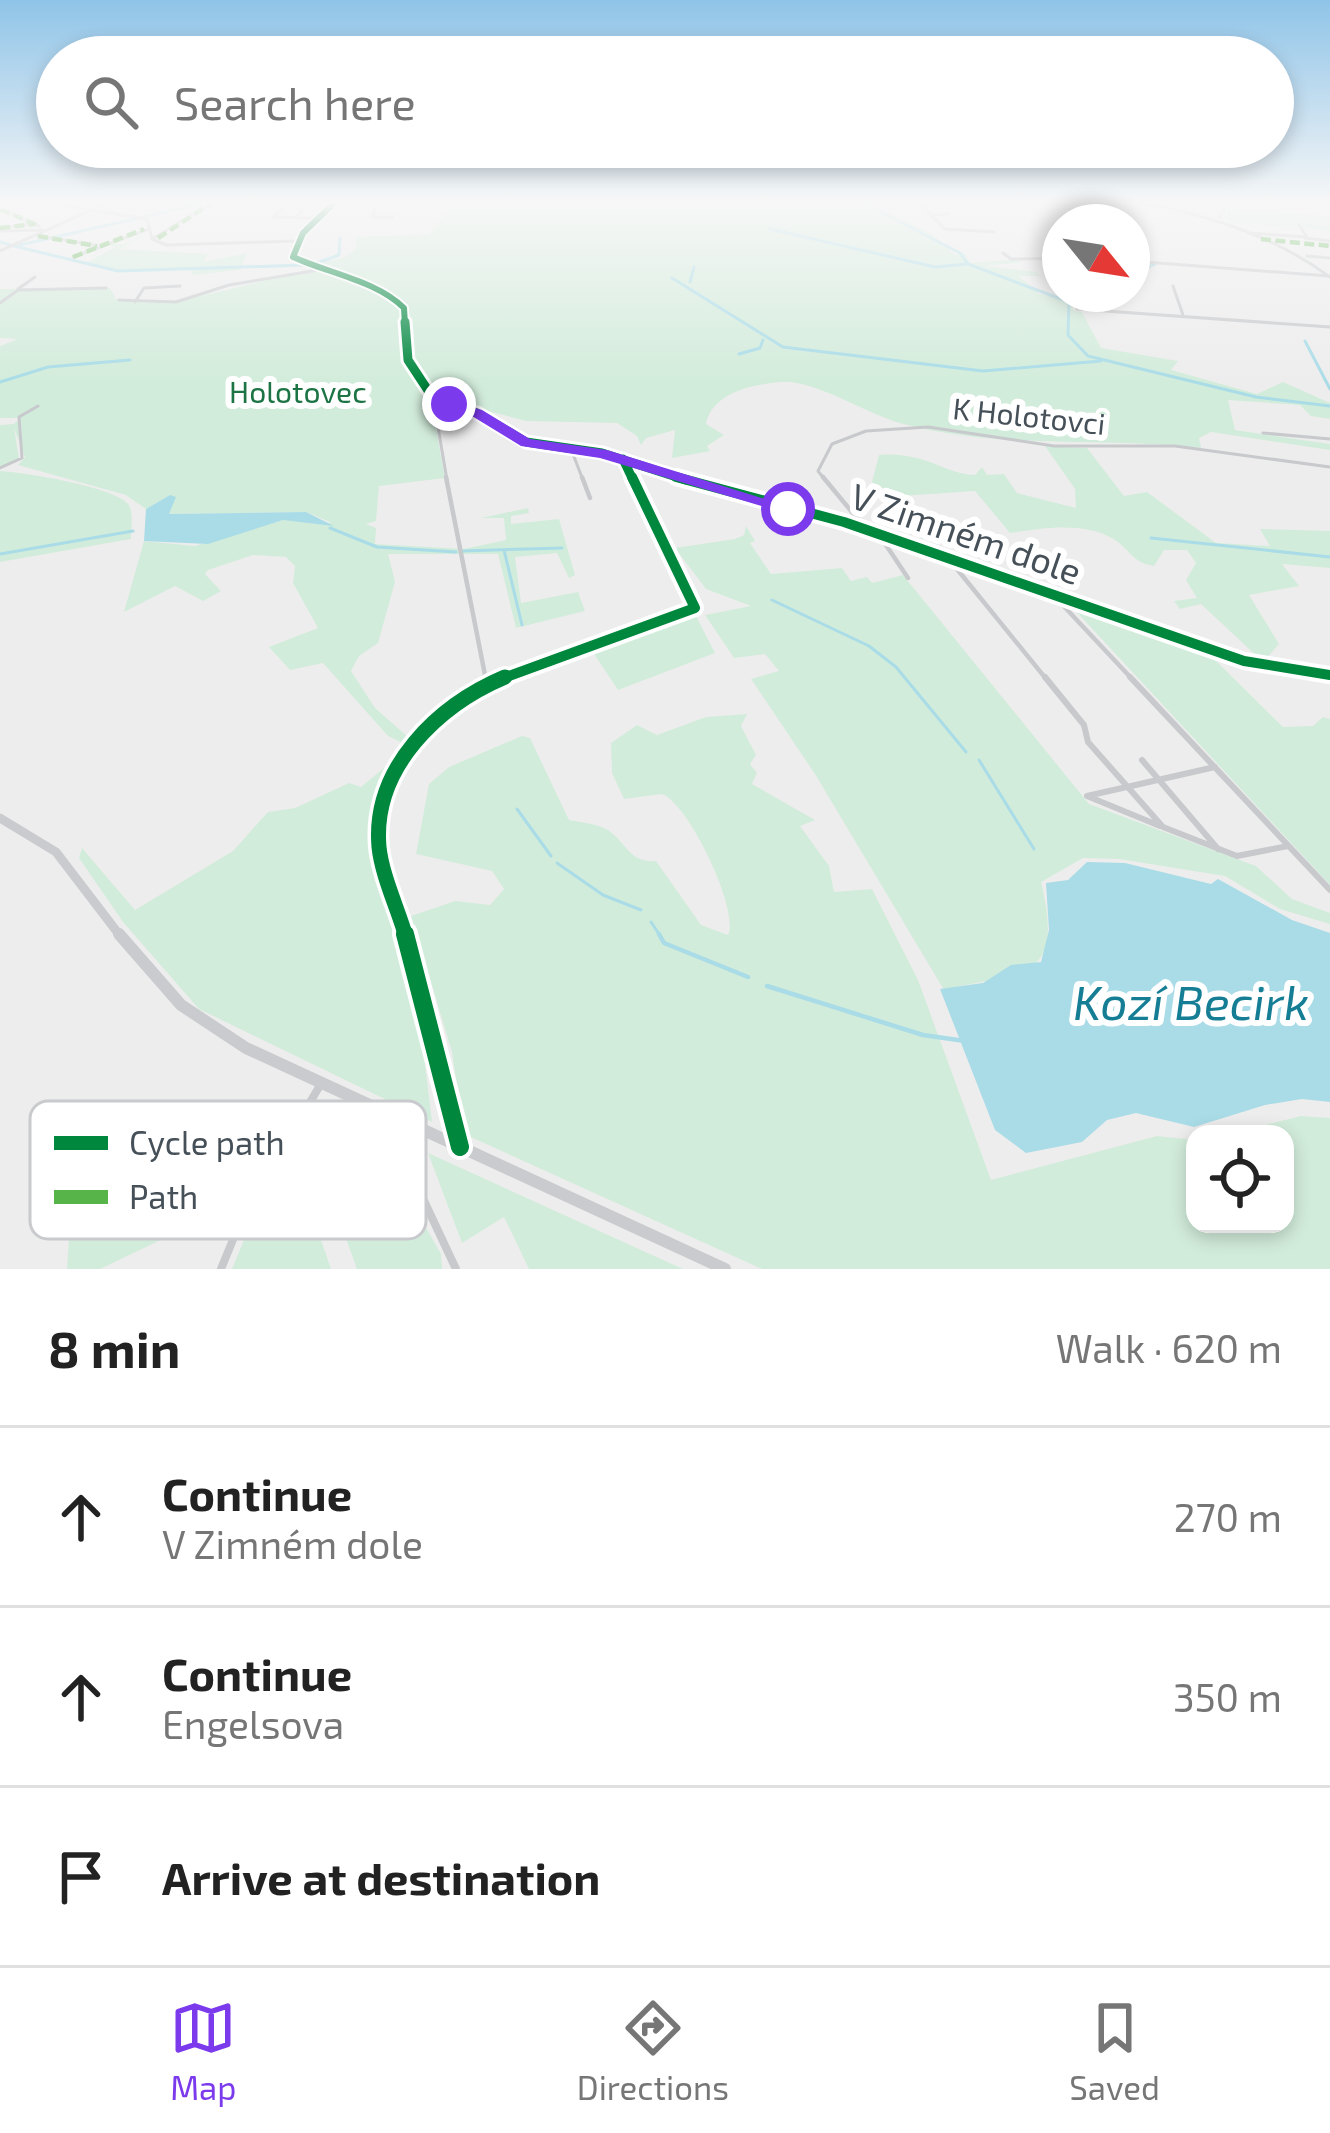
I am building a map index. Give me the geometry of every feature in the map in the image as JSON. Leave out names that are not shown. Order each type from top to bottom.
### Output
[{"type":"street","points":[[304,263],[390,294],[404,308],[408,360],[433,398],[466,598],[487,685]]},
{"type":"street","points":[[1159,263],[1329,277]]},
{"type":"street","points":[[119,300],[176,302],[229,285],[318,270]]},
{"type":"street","points":[[0,303],[35,277]]},
{"type":"street","points":[[135,302],[144,288],[180,286]]},
{"type":"street","points":[[1173,286],[1183,315]]},
{"type":"street","points":[[18,290],[106,288]]},
{"type":"street","points":[[1130,312],[1330,326]]},
{"type":"street","name":"V Zimném dole","points":[[433,398],[477,413],[526,442],[623,459],[748,500],[866,529],[1244,661],[1330,675]]},
{"type":"street","points":[[0,468],[22,458],[19,417],[38,406]]},
{"type":"street","name":"K Holotovci","points":[[866,529],[818,471],[832,444],[866,431],[928,427],[1054,446],[1174,446],[1330,467]]},
{"type":"street","points":[[1263,433],[1330,439]]},
{"type":"street","points":[[571,449],[590,498]]},
{"type":"street","points":[[460,1147],[431,1019],[379,847],[379,819],[420,727],[487,685],[695,608],[623,459]]},
{"type":"street","name":"V Zimném dole","points":[[878,533],[908,578]]},
{"type":"street","points":[[948,558],[1084,725],[1088,742],[1162,827]]},
{"type":"street","points":[[1054,596],[1330,890]]},
{"type":"street","points":[[1142,760],[1221,853]]},
{"type":"street","points":[[1215,767],[1087,796],[1221,853],[1288,846]]},
{"type":"street","points":[[0,818],[46,839],[80,877],[128,949],[178,1004],[351,1101]]},
{"type":"street","points":[[311,1101],[319,1087]]},
{"type":"street","points":[[426,1133],[725,1269]]},
{"type":"street","points":[[426,1205],[456,1269]]},
{"type":"street","points":[[221,1269],[233,1239]]},
{"type":"green space","points":[[87,263],[243,263],[240,270],[191,275],[193,270],[128,271]]},
{"type":"green space","name":"Holotovec","points":[[1010,263],[984,266],[1037,272],[1040,276],[1019,276],[1042,295],[1042,312],[1082,312],[1101,348],[1178,361],[1171,370],[1257,394],[1283,382],[1330,403],[1330,419],[1311,416],[1300,405],[1228,400],[1235,430],[1330,444],[1330,450],[1211,432],[1199,438],[1201,448],[974,437],[900,423],[807,385],[779,382],[745,388],[724,398],[706,424],[724,435],[707,446],[710,451],[672,458],[675,430],[646,438],[641,445],[637,436],[617,423],[526,421],[430,396],[445,478],[379,486],[376,521],[366,524],[376,528],[375,544],[464,549],[506,540],[504,518],[481,518],[528,508],[529,513],[511,516],[511,524],[559,519],[575,575],[569,578],[557,553],[515,557],[521,603],[578,592],[585,611],[516,628],[498,554],[388,554],[395,582],[378,643],[359,656],[351,671],[375,708],[408,737],[405,744],[388,736],[323,663],[290,670],[269,647],[318,628],[293,583],[295,566],[286,557],[253,555],[208,570],[205,574],[221,591],[203,601],[175,586],[124,612],[144,541],[195,546],[283,520],[332,523],[306,512],[168,514],[167,497],[146,509],[126,495],[18,465],[25,457],[14,428],[19,459],[0,468],[0,425],[14,424],[20,418],[0,418],[0,346],[18,339],[0,338],[0,289],[110,288],[116,299],[161,302],[311,270],[305,266]]},
{"type":"green space","points":[[1045,446],[1087,448],[1124,496],[1147,492],[1216,543],[1270,546],[1260,529],[1330,531],[1330,568],[1282,564],[1299,586],[1249,595],[1279,644],[1263,662],[1201,604],[1180,609],[1174,601],[1197,598],[1186,580],[1196,563],[1187,550],[1164,550],[1154,566],[1091,530],[1010,533],[975,491],[886,497],[872,482],[879,455],[909,456],[965,474],[975,475],[982,467],[987,475],[1004,474],[1017,493],[1076,508],[1075,489]]},
{"type":"green space","points":[[0,471],[68,482],[120,498],[131,511],[131,539],[0,562]]},
{"type":"green space","points":[[746,526],[755,541],[750,543],[771,574],[842,568],[851,581],[867,577],[872,583],[903,575],[1089,804],[1256,866],[1292,899],[1330,913],[1330,924],[1280,909],[1225,876],[1083,858],[1041,882],[1047,938],[1042,955],[1032,966],[944,990],[815,774],[751,679],[779,671],[765,654],[734,658],[705,615],[751,606],[706,589],[675,548],[735,539],[744,535]]},
{"type":"green space","points":[[1072,607],[1209,654],[1283,727],[1313,726],[1323,717],[1330,719],[1330,885]]},
{"type":"green space","points":[[695,614],[715,653],[618,690],[592,651],[456,706],[492,684]]},
{"type":"green space","points":[[747,714],[741,726],[756,755],[750,764],[757,773],[752,784],[815,820],[800,826],[829,866],[834,892],[872,889],[918,980],[991,1180],[1157,1136],[1186,1139],[1186,1233],[1294,1233],[1294,1125],[1265,1125],[1301,1116],[1330,1118],[1330,1269],[762,1269],[464,1134],[452,1052],[411,916],[455,901],[490,905],[504,889],[492,871],[416,854],[429,784],[449,767],[522,736],[530,738],[569,820],[604,828],[634,855],[656,861],[701,925],[728,935],[730,922],[720,882],[685,817],[662,794],[624,799],[612,773],[611,743],[637,725],[657,735],[706,717]]},
{"type":"green space","points":[[396,758],[370,817],[370,850],[420,1022],[432,1122],[426,1119],[426,1101],[389,1101],[199,1009],[123,922],[79,858],[82,848],[135,910],[233,851],[268,812],[295,808],[349,783],[361,787]]},
{"type":"green space","points":[[428,1153],[683,1269],[529,1269],[504,1217],[462,1243]]},
{"type":"green space","points":[[426,1228],[441,1254],[442,1269],[357,1269],[346,1239],[426,1239]]},
{"type":"green space","points":[[69,1239],[163,1239],[100,1269],[67,1269]]},
{"type":"green space","points":[[244,1239],[321,1239],[331,1269],[232,1269]]},
{"type":"water","points":[[170,495],[176,497],[169,514],[306,512],[334,526],[283,520],[208,544],[144,541],[146,509]]},
{"type":"water","name":"Kozí Becirk","points":[[1087,862],[1125,863],[1211,884],[1218,879],[1292,920],[1330,933],[1330,1102],[1302,1099],[1265,1105],[1200,1125],[1136,1113],[1107,1120],[1082,1142],[1026,1153],[995,1130],[940,989],[983,983],[1011,965],[1041,962],[1049,930],[1046,883],[1068,880]]},
{"type":"waterway","points":[[86,263],[118,271],[306,265]]},
{"type":"waterway","points":[[919,263],[967,264]]},
{"type":"waterway","points":[[967,263],[1042,292]]},
{"type":"waterway","points":[[1150,266],[1155,264]]},
{"type":"waterway","points":[[690,282],[694,267]]},
{"type":"waterway","points":[[672,278],[783,347],[983,371],[1101,361]]},
{"type":"waterway","points":[[1069,312],[1068,335],[1088,356],[1256,397],[1330,406]]},
{"type":"waterway","points":[[739,354],[760,348],[763,340]]},
{"type":"waterway","points":[[1305,341],[1330,389]]},
{"type":"waterway","points":[[0,382],[48,367],[130,360]]},
{"type":"waterway","points":[[330,528],[377,547],[456,552]]},
{"type":"waterway","points":[[0,554],[133,531]]},
{"type":"waterway","points":[[1151,538],[1330,557]]},
{"type":"waterway","points":[[462,551],[562,548]]},
{"type":"waterway","points":[[504,550],[522,625]]},
{"type":"waterway","points":[[772,600],[869,646],[896,667],[966,752]]},
{"type":"waterway","points":[[979,760],[1034,849]]},
{"type":"waterway","points":[[517,809],[551,856]]},
{"type":"waterway","points":[[557,863],[603,895],[641,910]]},
{"type":"waterway","points":[[651,922],[659,934]]},
{"type":"waterway","points":[[659,934],[664,943],[748,977]]},
{"type":"waterway","points":[[767,986],[923,1035],[965,1041]]},
{"type":"cycle path","points":[[306,263],[345,281],[388,292],[404,308],[408,360],[421,385],[433,398],[477,413],[526,442],[602,453],[748,500],[844,522],[1244,661],[1330,675]]},
{"type":"cycle path","points":[[460,1147],[431,1019],[379,847],[385,800],[401,760],[425,729],[456,703],[533,665],[695,608],[623,459]]},
{"type":"route","points":[[449,404],[477,413],[526,442],[602,453],[788,509]]}]
